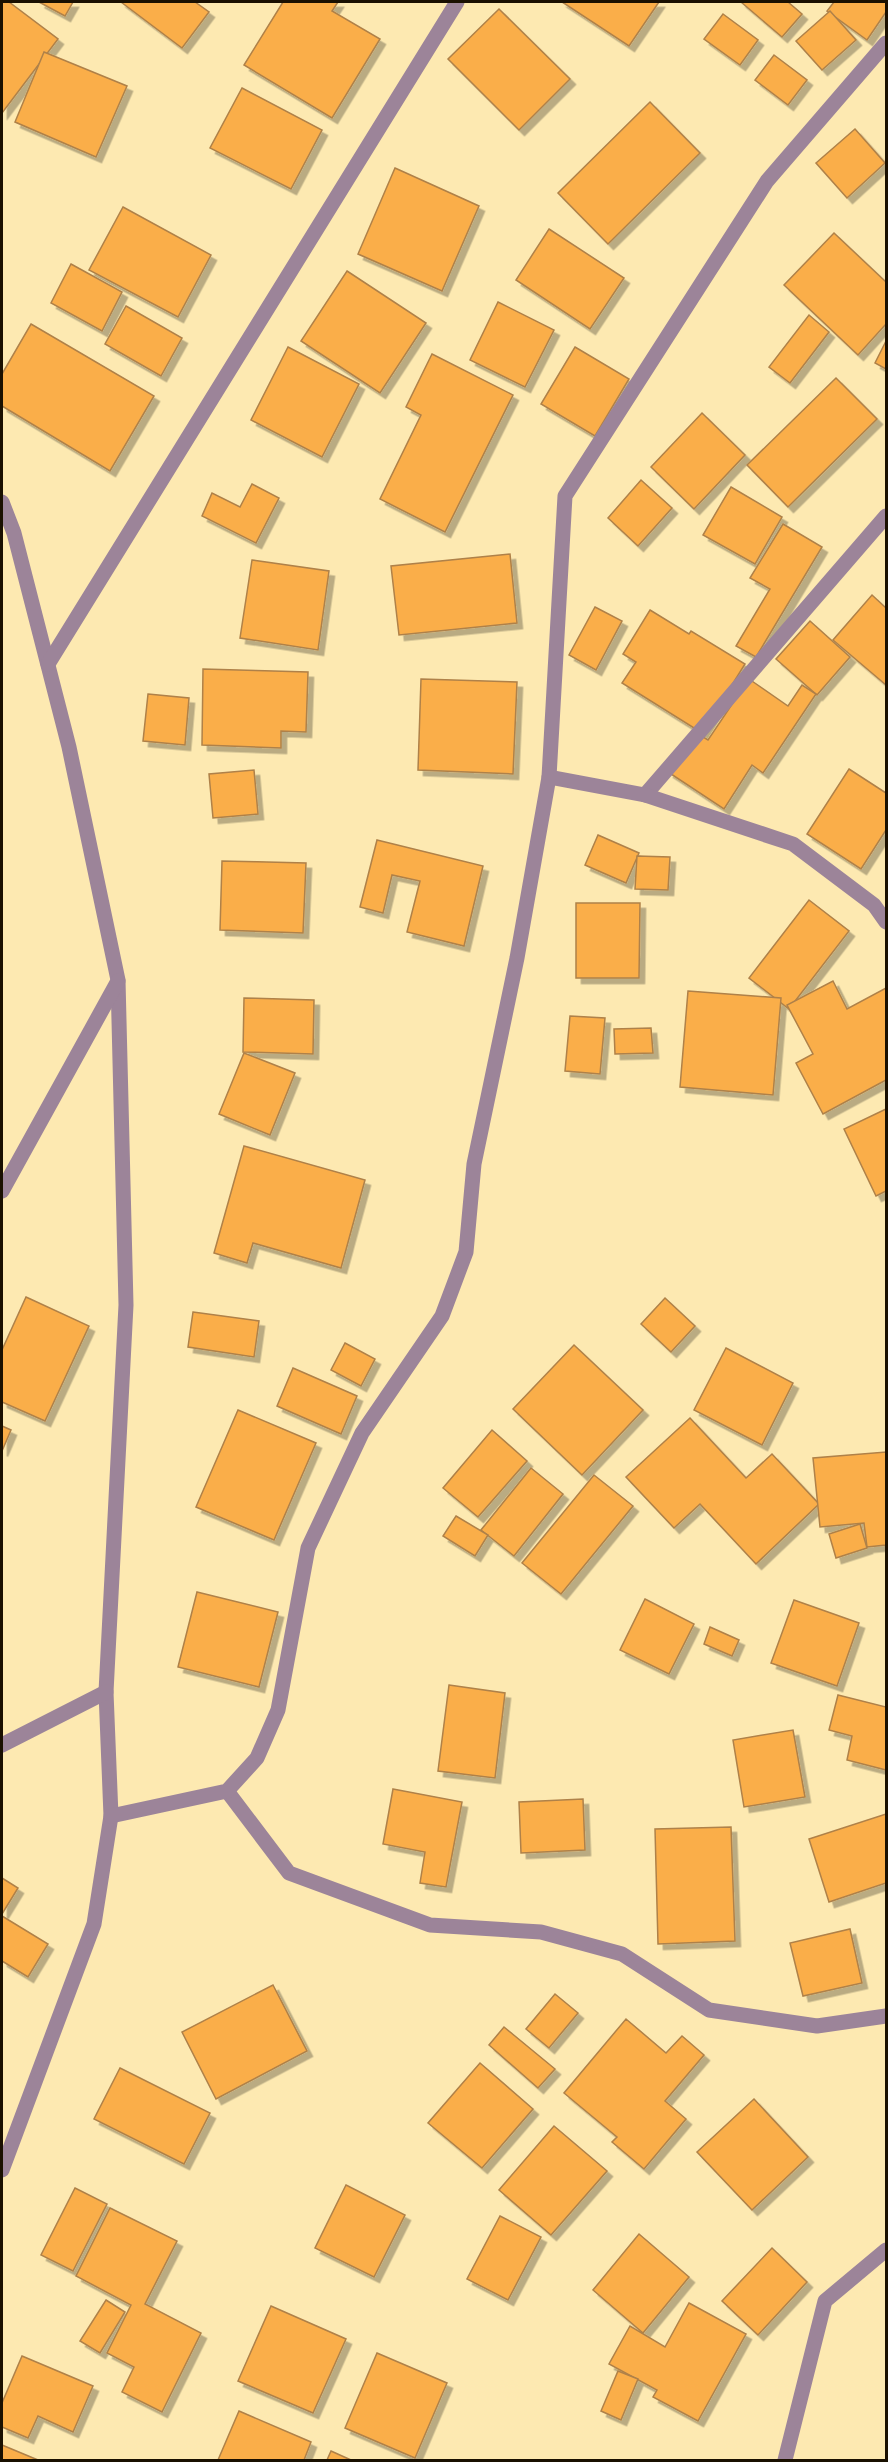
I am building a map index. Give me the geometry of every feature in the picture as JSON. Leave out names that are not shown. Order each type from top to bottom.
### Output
[{"type":"street","points":[[48,664],[457,2]]},
{"type":"street","points":[[111,1816],[227,1791],[257,1758],[278,1710],[308,1548],[362,1433],[442,1316],[466,1252],[474,1164],[517,958],[549,777],[565,496],[767,181],[886,43]]},
{"type":"street","points":[[2,502],[14,533],[69,747],[118,980],[126,1305],[106,1692],[111,1816],[94,1924],[2,2170]]},
{"type":"street","points":[[645,795],[886,516]]},
{"type":"street","points":[[549,777],[645,795],[793,844],[873,905],[886,922]]},
{"type":"street","points":[[2,1191],[118,980]]},
{"type":"street","points":[[2,1744],[106,1692]]},
{"type":"street","points":[[227,1791],[289,1872],[430,1925],[541,1932],[622,1954],[708,2010],[818,2026],[886,2016]]},
{"type":"street","points":[[785,2460],[825,2301],[886,2250]]},
{"type":"building","points":[[2,2],[9,2],[58,39],[2,113]]},
{"type":"building","points":[[39,2],[73,2],[65,16]]},
{"type":"building","points":[[121,2],[195,2],[209,12],[182,48]]},
{"type":"building","points":[[283,2],[338,2],[332,11],[380,39],[332,118],[244,65]]},
{"type":"building","points":[[562,2],[659,2],[629,46]]},
{"type":"building","points":[[741,2],[788,2],[802,14],[782,37]]},
{"type":"building","points":[[834,2],[886,2],[886,12],[867,40],[827,11]]},
{"type":"building","points":[[499,9],[570,79],[519,130],[448,59]]},
{"type":"building","points":[[830,11],[856,40],[822,70],[796,41]]},
{"type":"building","points":[[723,14],[758,40],[740,65],[704,39]]},
{"type":"building","points":[[44,52],[127,86],[96,157],[15,122]]},
{"type":"building","points":[[774,55],[807,80],[788,105],[755,80]]},
{"type":"building","points":[[242,88],[322,130],[291,189],[210,148]]},
{"type":"building","points":[[650,102],[700,153],[608,244],[558,193]]},
{"type":"building","points":[[855,129],[885,163],[847,198],[816,163]]},
{"type":"building","points":[[395,168],[479,206],[442,291],[358,254]]},
{"type":"building","points":[[123,207],[211,255],[178,317],[89,270]]},
{"type":"building","points":[[549,229],[624,278],[590,329],[516,280]]},
{"type":"building","points":[[834,233],[886,282],[886,324],[858,355],[784,285]]},
{"type":"building","points":[[71,264],[122,292],[102,331],[51,303]]},
{"type":"building","points":[[347,271],[426,323],[380,393],[301,341]]},
{"type":"building","points":[[498,302],[554,330],[525,387],[470,360]]},
{"type":"building","points":[[126,306],[182,338],[161,376],[105,344]]},
{"type":"building","points":[[809,315],[829,332],[790,383],[769,367]]},
{"type":"building","points":[[31,324],[154,396],[110,471],[2,406],[2,374]]},
{"type":"building","points":[[886,341],[886,369],[875,363]]},
{"type":"building","points":[[288,347],[359,384],[322,457],[251,420]]},
{"type":"building","points":[[575,347],[629,379],[595,436],[541,404]]},
{"type":"building","points":[[432,354],[513,395],[445,532],[380,499],[421,415],[406,407]]},
{"type":"building","points":[[836,378],[877,419],[788,507],[747,465]]},
{"type":"building","points":[[702,413],[745,455],[694,509],[651,467]]},
{"type":"building","points":[[641,480],[672,508],[638,546],[608,518]]},
{"type":"building","points":[[252,484],[279,498],[256,543],[202,516],[212,493],[240,507]]},
{"type":"building","points":[[731,487],[782,517],[755,564],[703,535]]},
{"type":"building","points":[[783,524],[822,547],[756,657],[736,646],[770,589],[750,578]]},
{"type":"building","points":[[510,554],[517,623],[399,635],[391,566]]},
{"type":"building","points":[[252,560],[329,571],[318,650],[240,638]]},
{"type":"building","points":[[872,595],[886,608],[886,685],[833,640]]},
{"type":"building","points":[[595,607],[622,621],[596,670],[569,655]]},
{"type":"building","points":[[650,610],[689,634],[691,631],[745,664],[702,733],[622,683],[636,662],[623,654]]},
{"type":"building","points":[[810,621],[850,657],[817,695],[776,659]]},
{"type":"building","points":[[203,669],[308,672],[306,732],[281,731],[281,748],[202,745]]},
{"type":"building","points":[[421,679],[517,682],[513,774],[418,770]]},
{"type":"building","points":[[749,679],[788,706],[802,685],[816,694],[763,773],[752,765],[724,809],[668,772],[695,732],[708,740]]},
{"type":"building","points":[[148,694],[189,698],[185,745],[143,741]]},
{"type":"building","points":[[849,769],[886,793],[886,830],[861,869],[807,834]]},
{"type":"building","points":[[254,770],[258,814],[213,818],[209,774]]},
{"type":"building","points":[[598,835],[639,853],[626,883],[585,865]]},
{"type":"building","points":[[377,840],[483,866],[464,946],[407,932],[420,881],[392,875],[383,913],[360,907]]},
{"type":"building","points":[[637,856],[670,857],[668,890],[635,889]]},
{"type":"building","points":[[222,861],[306,863],[303,933],[220,930]]},
{"type":"building","points":[[809,900],[849,931],[789,1009],[749,978]]},
{"type":"building","points":[[576,903],[640,903],[639,978],[576,978]]},
{"type":"building","points":[[833,981],[847,1009],[886,988],[886,1080],[823,1114],[796,1063],[813,1054],[787,1005]]},
{"type":"building","points":[[688,991],[781,998],[773,1095],[680,1087]]},
{"type":"building","points":[[244,998],[314,1000],[313,1054],[243,1052]]},
{"type":"building","points":[[570,1016],[605,1018],[600,1074],[565,1071]]},
{"type":"building","points":[[651,1028],[653,1053],[615,1054],[614,1029]]},
{"type":"building","points":[[244,1053],[295,1073],[270,1135],[219,1114]]},
{"type":"building","points":[[886,1109],[886,1191],[876,1196],[844,1129]]},
{"type":"building","points":[[244,1146],[365,1180],[341,1268],[253,1243],[247,1263],[214,1253]]},
{"type":"building","points":[[26,1297],[89,1326],[45,1421],[2,1402],[2,1350]]},
{"type":"building","points":[[665,1298],[695,1326],[671,1352],[641,1324]]},
{"type":"building","points":[[193,1312],[259,1321],[254,1357],[188,1347]]},
{"type":"building","points":[[345,1343],[375,1359],[361,1386],[331,1370]]},
{"type":"building","points":[[574,1345],[643,1410],[582,1475],[513,1409]]},
{"type":"building","points":[[726,1348],[793,1383],[762,1445],[694,1410]]},
{"type":"building","points":[[293,1368],[357,1396],[341,1434],[277,1406]]},
{"type":"building","points":[[238,1410],[316,1443],[274,1540],[196,1507]]},
{"type":"building","points":[[690,1418],[746,1478],[772,1454],[819,1504],[756,1564],[700,1504],[674,1528],[626,1477]]},
{"type":"building","points":[[2,1426],[11,1430],[2,1451]]},
{"type":"building","points":[[492,1430],[527,1461],[478,1517],[443,1488]]},
{"type":"building","points":[[886,1452],[886,1545],[867,1547],[864,1523],[820,1527],[813,1458]]},
{"type":"building","points":[[531,1468],[563,1494],[514,1556],[481,1530]]},
{"type":"building","points":[[594,1475],[633,1506],[561,1594],[522,1563]]},
{"type":"building","points":[[456,1516],[488,1535],[475,1556],[443,1536]]},
{"type":"building","points":[[860,1524],[867,1548],[836,1558],[829,1534]]},
{"type":"building","points":[[197,1592],[278,1612],[259,1687],[178,1667]]},
{"type":"building","points":[[645,1599],[694,1624],[669,1674],[620,1650]]},
{"type":"building","points":[[794,1600],[859,1623],[837,1686],[771,1663]]},
{"type":"building","points":[[710,1627],[739,1640],[732,1656],[704,1644]]},
{"type":"building","points":[[449,1685],[505,1693],[495,1778],[438,1771]]},
{"type":"building","points":[[838,1695],[886,1707],[886,1770],[847,1760],[852,1736],[829,1730]]},
{"type":"building","points":[[793,1730],[805,1797],[744,1807],[733,1740]]},
{"type":"building","points":[[393,1789],[462,1802],[446,1887],[420,1883],[425,1852],[383,1844]]},
{"type":"building","points":[[583,1799],[585,1850],[521,1853],[519,1802]]},
{"type":"building","points":[[886,1814],[886,1883],[829,1902],[809,1839]]},
{"type":"building","points":[[731,1827],[735,1941],[658,1944],[655,1829]]},
{"type":"building","points":[[2,1878],[18,1888],[2,1914]]},
{"type":"building","points":[[2,1916],[48,1944],[28,1977],[2,1961]]},
{"type":"building","points":[[850,1929],[862,1983],[803,1996],[790,1943]]},
{"type":"building","points":[[273,1985],[307,2051],[216,2099],[182,2032]]},
{"type":"building","points":[[555,1994],[578,2013],[549,2048],[526,2029]]},
{"type":"building","points":[[626,2019],[666,2053],[682,2036],[704,2055],[665,2101],[686,2119],[644,2169],[612,2142],[617,2137],[564,2093]]},
{"type":"building","points":[[504,2027],[555,2069],[538,2088],[489,2045]]},
{"type":"building","points":[[480,2063],[533,2109],[482,2168],[428,2123]]},
{"type":"building","points":[[120,2068],[210,2113],[184,2164],[94,2119]]},
{"type":"building","points":[[754,2099],[808,2157],[752,2210],[697,2152]]},
{"type":"building","points":[[554,2126],[607,2171],[551,2235],[499,2190]]},
{"type":"building","points":[[346,2185],[405,2215],[374,2277],[315,2248]]},
{"type":"building","points":[[75,2188],[107,2204],[73,2271],[41,2255]]},
{"type":"building","points":[[110,2208],[177,2241],[145,2304],[201,2333],[162,2412],[122,2392],[134,2367],[107,2353],[131,2305],[76,2276]]},
{"type":"building","points":[[500,2216],[541,2237],[508,2300],[467,2279]]},
{"type":"building","points":[[639,2234],[689,2277],[643,2333],[593,2290]]},
{"type":"building","points":[[772,2248],[807,2282],[758,2335],[722,2301]]},
{"type":"building","points":[[106,2300],[125,2312],[100,2353],[80,2341]]},
{"type":"building","points":[[689,2303],[746,2334],[698,2421],[653,2397],[657,2390],[609,2364],[630,2326],[665,2347]]},
{"type":"building","points":[[271,2306],[346,2339],[313,2413],[238,2381]]},
{"type":"building","points":[[377,2353],[447,2383],[415,2458],[345,2428]]},
{"type":"building","points":[[22,2356],[93,2386],[73,2432],[38,2416],[28,2438],[2,2427],[2,2403]]},
{"type":"building","points":[[618,2371],[638,2379],[621,2420],[601,2411]]},
{"type":"building","points":[[239,2411],[311,2442],[304,2460],[218,2460]]},
{"type":"building","points":[[2,2445],[38,2460],[2,2460]]},
{"type":"building","points":[[331,2451],[351,2460],[327,2460]]}]
